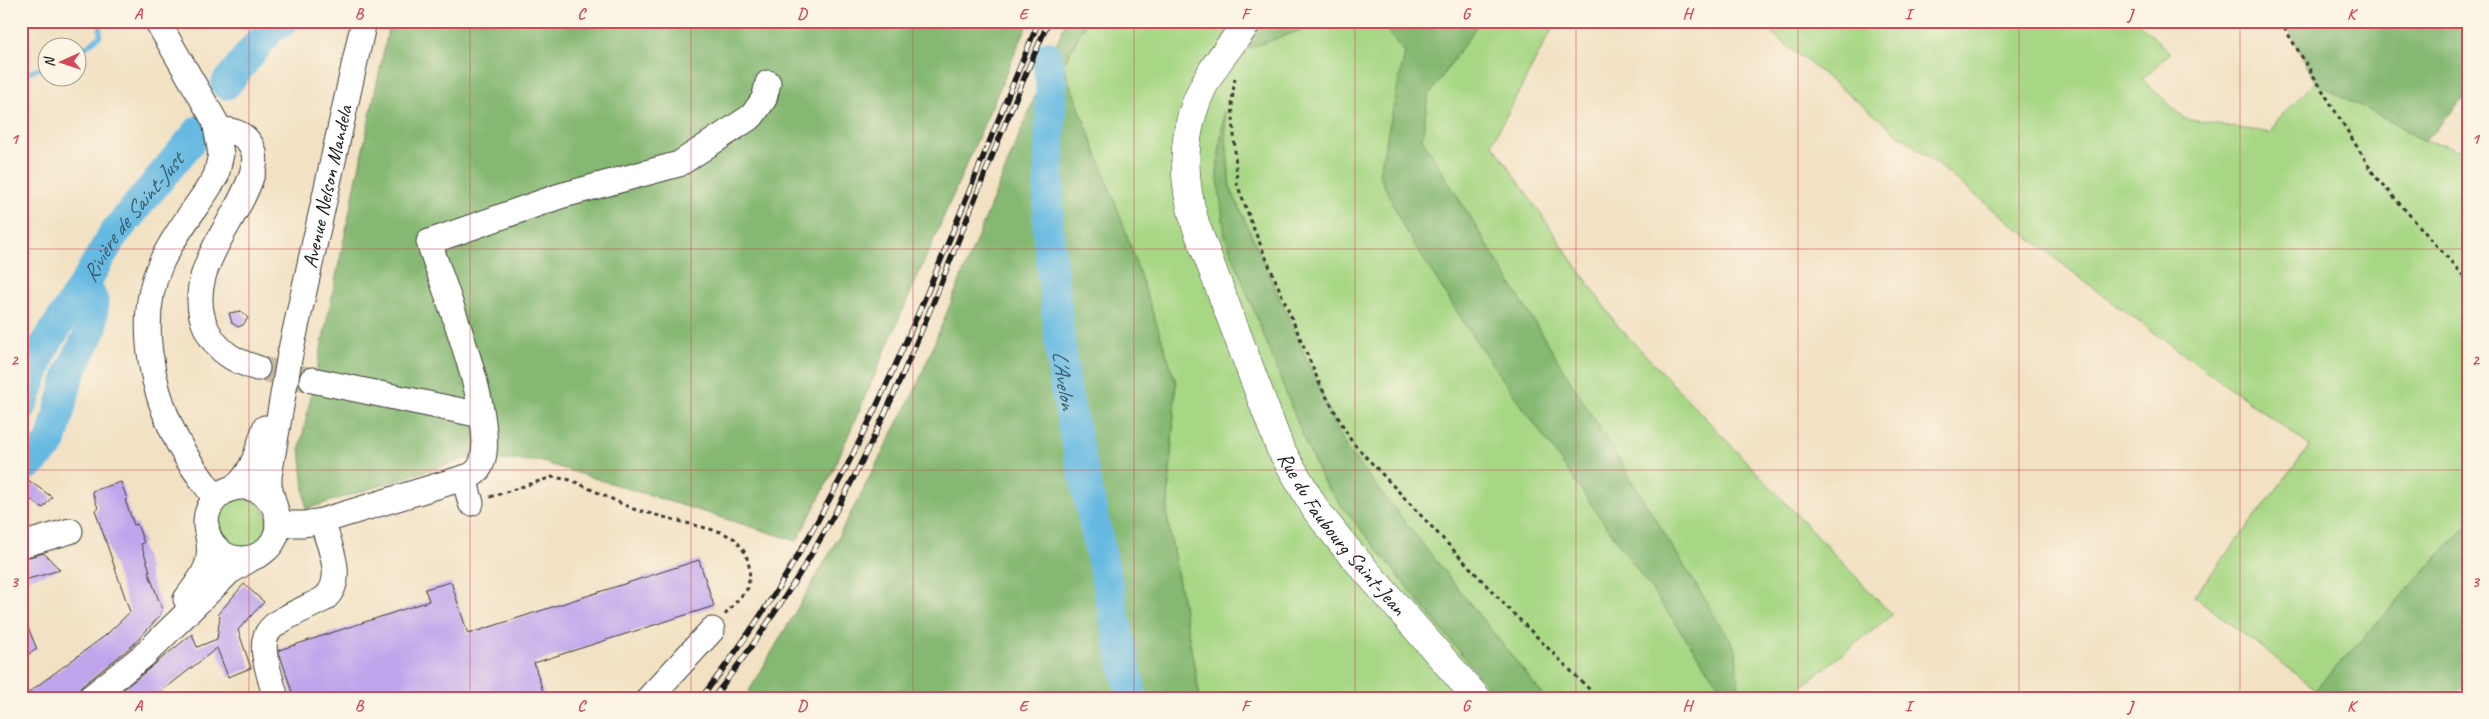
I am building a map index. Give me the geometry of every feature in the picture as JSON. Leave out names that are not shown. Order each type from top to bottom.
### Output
[{"type":"main road","name":"Rue du Faubourg Saint-Jean","points":[[1245,26],[1207,110],[1198,153],[1199,183],[1204,210],[1242,348],[1280,448],[1316,510],[1346,548],[1477,698]]},
{"type":"street","points":[[157,21],[218,130],[221,154],[216,176],[160,266],[152,292],[149,323],[152,366],[168,420],[182,449],[224,493]]},
{"type":"street","name":"Avenue Nelson Mandela","points":[[276,516],[269,486],[269,476],[290,354],[364,21]]},
{"type":"street","points":[[276,516],[304,524],[322,521],[464,478],[475,473],[482,462],[485,448],[474,378],[429,242],[560,196],[679,164],[752,116],[764,99],[768,82]]},
{"type":"street","points":[[218,130],[235,131],[250,142],[253,150],[253,172],[210,259],[202,287],[202,312],[207,330],[220,348],[229,357],[257,368]]},
{"type":"street","name":"Avenue Nelson Mandela","points":[[224,493],[243,480],[250,470],[290,354]]},
{"type":"street","points":[[312,380],[481,415]]},
{"type":"street","points":[[464,478],[471,503]]},
{"type":"street","points":[[90,698],[133,664],[160,639],[229,572],[269,547],[276,536],[276,516],[267,498],[257,490],[245,487],[224,493],[206,517],[210,553],[208,565],[160,639]]},
{"type":"street","points":[[276,698],[262,648],[267,634],[277,622],[324,599],[330,594],[336,582],[334,566],[322,521]]},
{"type":"street","points":[[21,545],[70,531]]},
{"type":"street","points":[[208,537],[215,548],[224,555],[240,560],[252,558]]},
{"type":"street","points":[[649,698],[712,630]]},
{"type":"path","points":[[2280,21],[2375,176],[2468,281]]},
{"type":"path","points":[[1236,75],[1232,101],[1237,184],[1321,387],[1352,442],[1506,606],[1598,698]]},
{"type":"path","points":[[471,503],[552,477],[571,480],[633,509],[721,532],[735,539],[746,554],[750,570],[748,588],[712,630]]},
{"type":"green space","points":[[390,21],[1029,21],[831,475],[797,541],[539,461],[464,459],[306,509],[300,448]]},
{"type":"green space","points":[[1066,21],[1087,21],[1063,65],[1122,221],[1176,382],[1167,517],[1200,698],[745,698],[831,551],[916,388]]},
{"type":"green space","points":[[1087,21],[1556,21],[1492,143],[1617,325],[1892,615],[1787,698],[1545,698],[1346,448],[1230,187],[1224,115],[1217,172],[1305,442],[1325,485],[1497,698],[1200,698],[1167,517],[1176,382],[1063,65]]},
{"type":"green space","points":[[1263,21],[1328,21],[1243,50]]},
{"type":"green space","points":[[1379,21],[1480,21],[1428,97],[1422,139],[1736,650],[1739,698],[1728,698],[1471,334],[1404,228],[1379,174],[1405,53]]},
{"type":"green space","points":[[1756,21],[2137,21],[2170,53],[2142,79],[2185,119],[2270,133],[2279,118],[2315,82],[2424,141],[2447,145],[2468,154],[2468,524],[2316,689],[2194,596],[2310,446],[2093,288]]},
{"type":"green space","points":[[2285,21],[2468,21],[2468,94],[2424,142],[2399,126],[2315,82]]},
{"type":"green space","points":[[1224,111],[1230,187],[1346,448],[1545,698],[1497,698],[1325,485],[1305,442],[1225,236],[1217,172]]},
{"type":"green space","points":[[236,497],[246,497],[256,501],[263,508],[267,523],[263,538],[256,545],[246,549],[236,549],[226,545],[219,538],[215,528],[215,518],[219,508],[226,501]]},
{"type":"green space","points":[[2468,524],[2468,685],[2446,698],[2323,698],[2316,689]]},
{"type":"building","points":[[241,311],[248,318],[243,325],[238,327],[232,323],[229,313]]},
{"type":"building","points":[[21,475],[52,497],[43,508],[21,493]]},
{"type":"building","points":[[121,482],[134,525],[137,524],[144,543],[141,544],[150,571],[148,571],[162,609],[159,617],[133,645],[81,687],[76,698],[21,698],[106,635],[130,612],[95,510],[98,508],[92,491]]},
{"type":"building","points":[[44,553],[60,570],[21,581],[21,559]]},
{"type":"building","points":[[699,560],[714,606],[534,663],[545,698],[294,698],[279,652],[279,650],[429,601],[425,589],[451,582],[468,634]]},
{"type":"building","points":[[244,584],[264,602],[238,630],[251,668],[228,677],[217,648],[153,698],[113,698],[192,634],[197,647],[217,639],[220,616],[218,614]]},
{"type":"building","points":[[21,611],[37,649],[21,658]]},
{"type":"waterway","points":[[88,45],[100,36],[100,21]]},
{"type":"waterway","name":"Rivière de Saint-Just","points":[[226,84],[270,29],[283,21]]},
{"type":"waterway","name":"L'Avelon","points":[[1047,56],[1051,85],[1048,230],[1065,387],[1132,698]]},
{"type":"waterway","points":[[21,75],[38,69]]},
{"type":"waterway","name":"Rivière de Saint-Just","points":[[21,469],[33,461],[51,442],[69,375],[92,328],[93,301],[85,283],[113,235],[199,131]]},
{"type":"waterway","points":[[21,408],[43,348],[85,283]]},
{"type":"tunnel","points":[[257,368],[308,379]]},
{"type":"railway","points":[[701,698],[757,621],[807,540],[852,457],[931,284],[1039,21]]},
{"type":"railway","points":[[713,698],[793,584],[829,524],[861,463],[935,299],[1049,21]]}]
